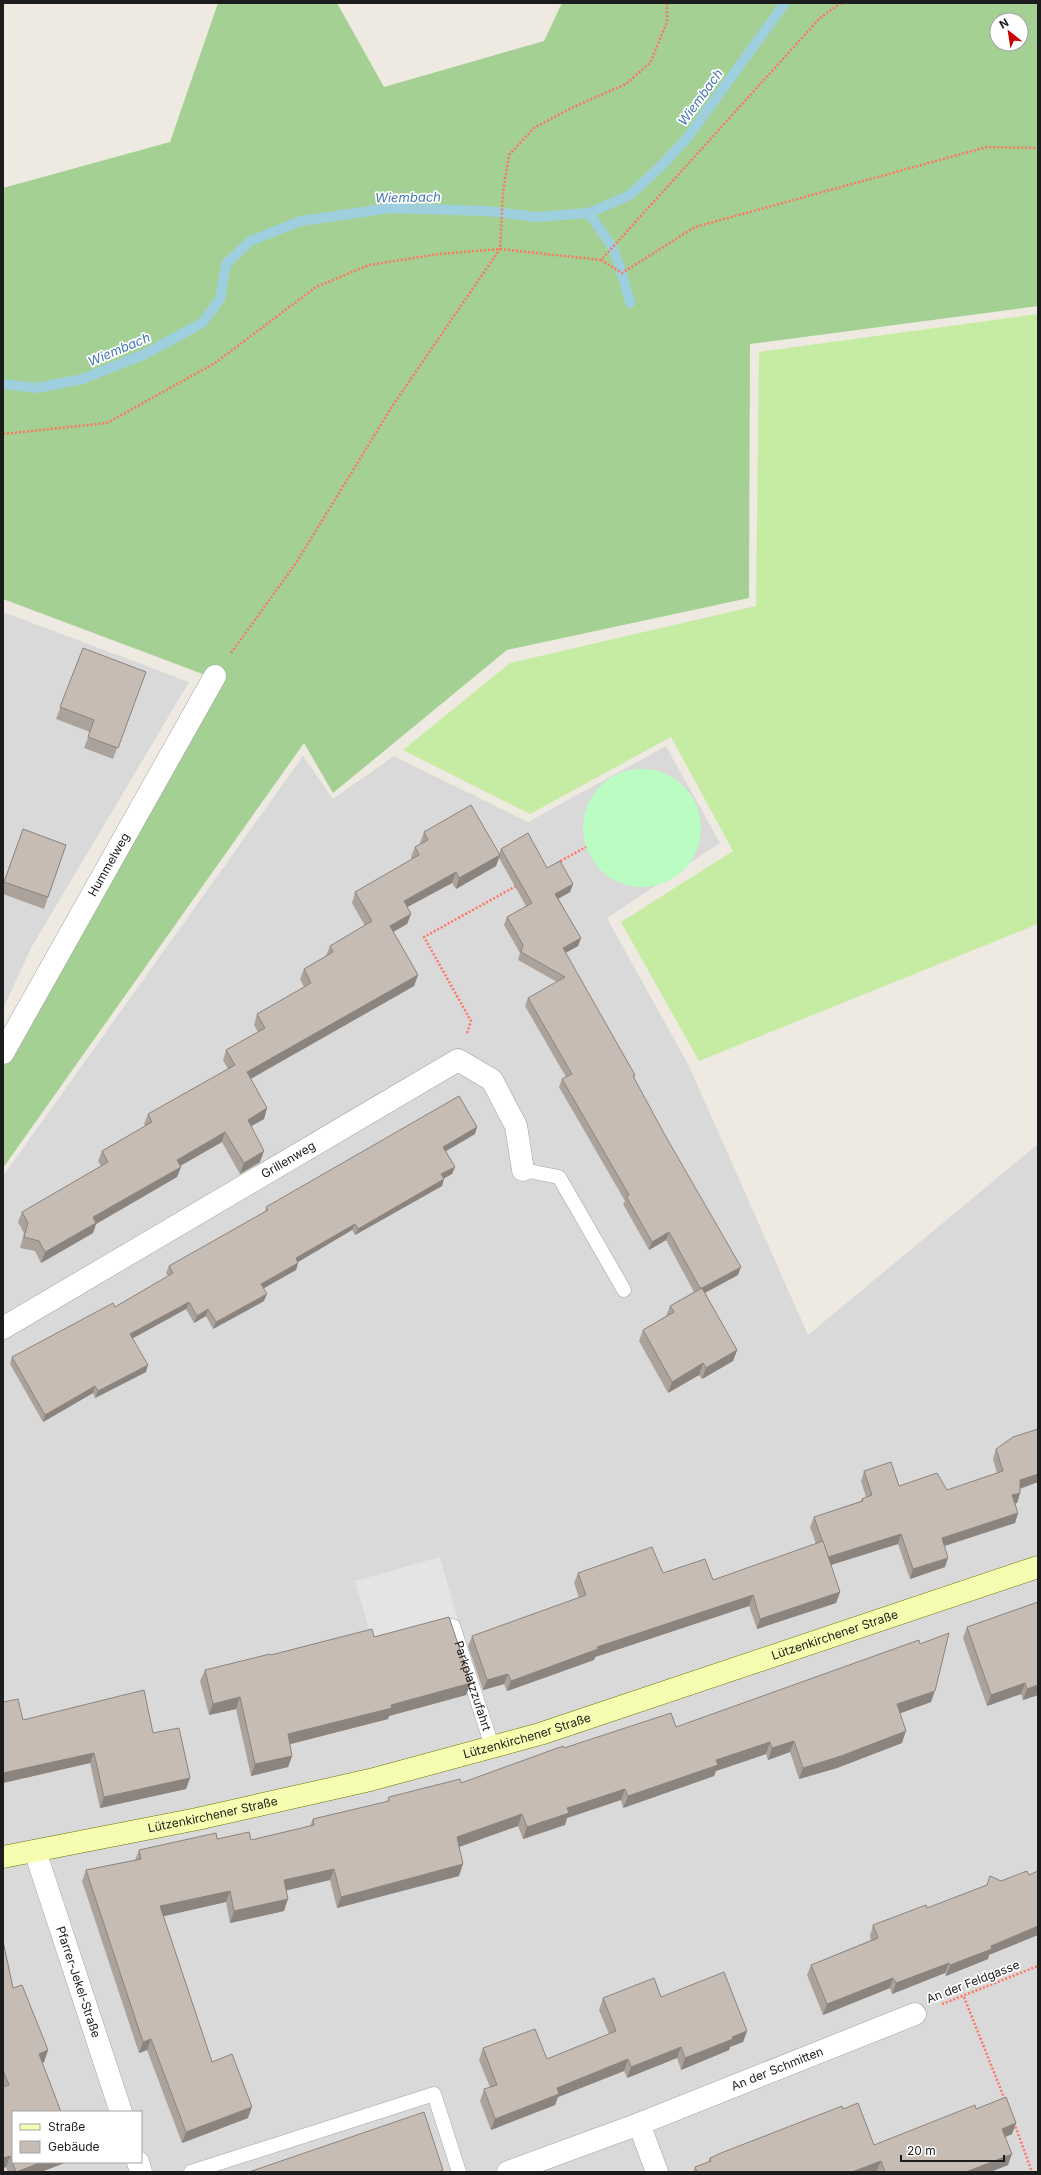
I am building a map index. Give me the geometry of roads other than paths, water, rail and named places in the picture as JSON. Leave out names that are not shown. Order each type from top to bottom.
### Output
[{"type":"main road","name":"Lützenkirchener Straße","points":[[3,1857],[197,1819],[370,1780],[540,1734],[1038,1567]]},
{"type":"street","name":"Hummelweg","points":[[3,1053],[215,676]]},
{"type":"street","name":"Grillenweg","points":[[3,1328],[458,1060],[492,1080],[516,1126],[523,1170]]},
{"type":"street","name":"Pfarrer-Jekel-Straße","points":[[36,1851],[121,2111]]},
{"type":"street","name":"An der Schmitten","points":[[508,2172],[639,2124],[915,2014]]},
{"type":"street","points":[[639,2124],[657,2172]]},
{"type":"lane","points":[[523,1170],[559,1177],[624,1290]]},
{"type":"lane","name":"Parkplatzzufahrt","points":[[453,1626],[492,1746]]},
{"type":"lane","points":[[191,2172],[434,2094],[459,2172]]},
{"type":"waterway","name":"Wiembach","points":[[3,384],[37,388],[82,379],[145,354],[202,323],[220,299],[226,264],[250,241],[301,221],[390,208],[487,211],[536,217],[589,213],[630,195],[661,166],[687,138],[785,3]]},
{"type":"waterway","points":[[589,213],[613,248],[622,273],[630,303]]}]
